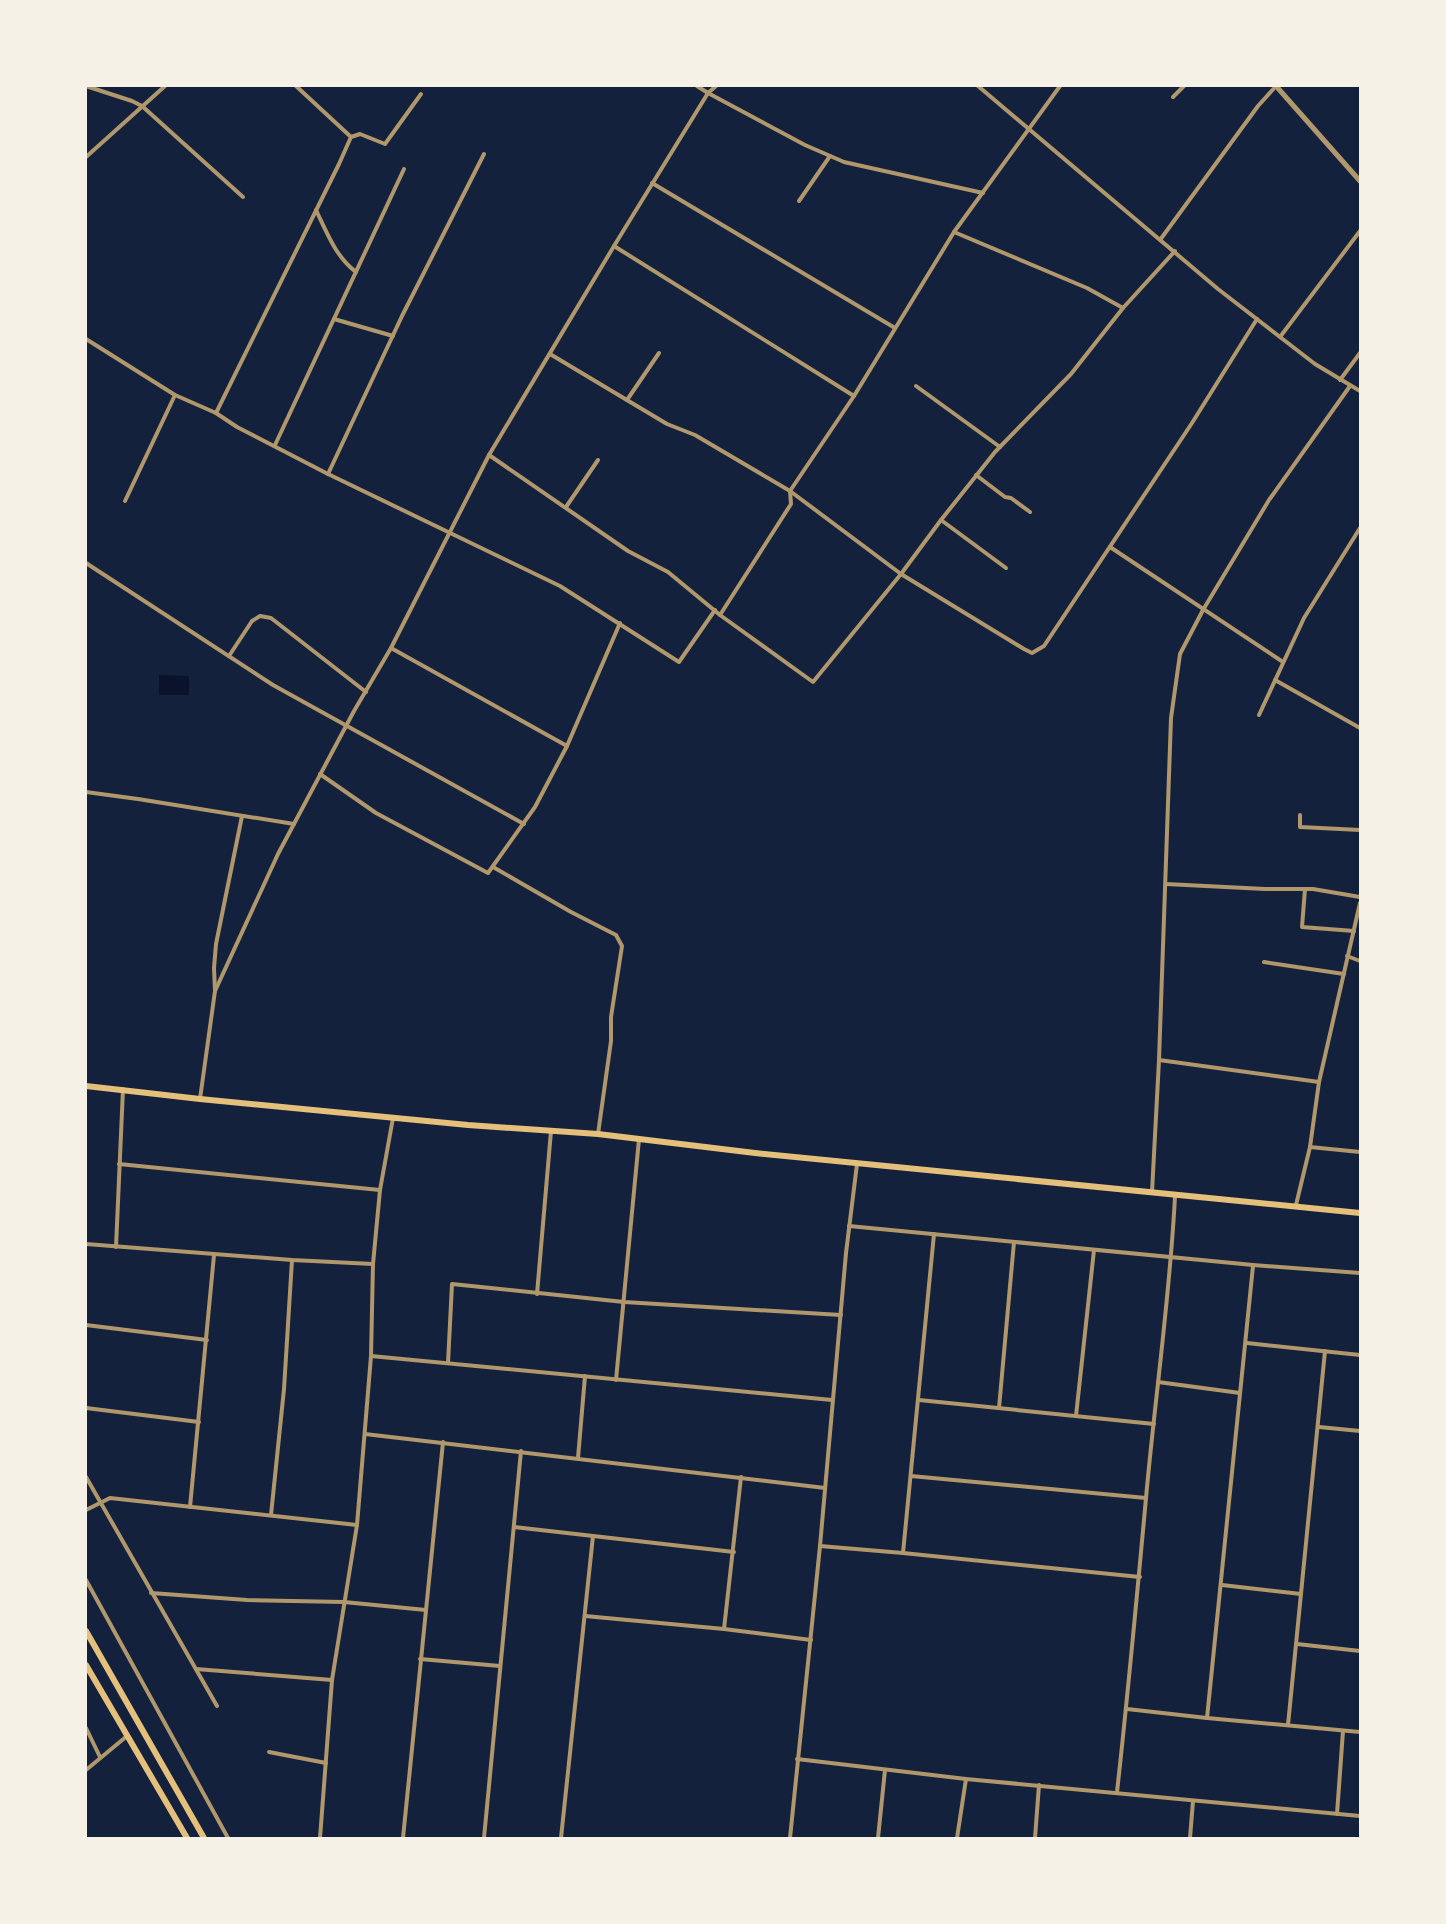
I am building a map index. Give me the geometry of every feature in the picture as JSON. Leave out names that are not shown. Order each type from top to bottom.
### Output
[{"type":"main road","points":[[86,1086],[200,1099],[598,1134],[1152,1194],[1296,1205],[1360,1213]]},
{"type":"main road","points":[[86,1631],[204,1839]]},
{"type":"main road","points":[[86,1665],[187,1839]]},
{"type":"street","points":[[86,86],[142,106],[243,197]]},
{"type":"street","points":[[86,157],[165,86]]},
{"type":"street","points":[[296,86],[351,137]]},
{"type":"street","points":[[697,86],[805,146],[844,162],[983,192]]},
{"type":"street","points":[[215,991],[265,881],[294,824],[346,725],[391,648],[489,455],[652,183],[708,93],[716,86]]},
{"type":"street","points":[[978,86],[1257,319],[1315,364],[1360,391]]},
{"type":"street","points":[[720,615],[791,504],[790,491],[854,396],[954,232],[1060,86]]},
{"type":"street","points":[[1173,97],[1184,86]]},
{"type":"street","points":[[1161,240],[1258,106],[1276,86],[1360,180]]},
{"type":"street","points":[[216,413],[351,137],[360,134],[385,144],[421,94]]},
{"type":"street","points":[[328,474],[393,336],[484,154]]},
{"type":"street","points":[[799,201],[830,156]]},
{"type":"street","points":[[275,445],[405,169]]},
{"type":"street","points":[[652,183],[895,328]]},
{"type":"street","points":[[316,210],[337,253],[356,272]]},
{"type":"street","points":[[1280,337],[1360,231]]},
{"type":"street","points":[[954,232],[1087,288],[1123,308]]},
{"type":"street","points":[[614,246],[854,396]]},
{"type":"street","points":[[489,455],[628,551],[668,572],[720,615],[813,682],[901,574],[976,475],[1071,374],[1123,308],[1175,251]]},
{"type":"street","points":[[334,319],[393,336]]},
{"type":"street","points":[[550,354],[667,424],[695,435],[790,491],[901,574],[1032,652],[1044,646],[1192,423],[1257,319]]},
{"type":"street","points":[[86,339],[175,395],[216,413],[237,427],[328,474],[560,586],[679,662],[715,610]]},
{"type":"street","points":[[627,400],[659,353]]},
{"type":"street","points":[[1340,380],[1360,353]]},
{"type":"street","points":[[916,386],[1000,447]]},
{"type":"street","points":[[1152,1194],[1171,718],[1180,654],[1203,610],[1269,500],[1350,386]]},
{"type":"street","points":[[125,501],[175,395]]},
{"type":"street","points":[[566,507],[598,460]]},
{"type":"street","points":[[976,475],[1030,512]]},
{"type":"street","points":[[941,520],[1006,568]]},
{"type":"street","points":[[1260,715],[1304,618],[1360,528]]},
{"type":"street","points":[[1110,547],[1283,662]]},
{"type":"street","points":[[86,563],[273,684],[524,824]]},
{"type":"street","points":[[230,656],[252,621],[260,616],[271,618],[366,692]]},
{"type":"street","points":[[320,774],[376,813],[488,873],[535,807],[567,746],[620,623]]},
{"type":"street","points":[[391,648],[567,746]]},
{"type":"street","points":[[1275,680],[1360,728]]},
{"type":"street","points":[[86,792],[294,824]]},
{"type":"street","points":[[1300,815],[1300,827],[1360,830]]},
{"type":"street","points":[[200,1099],[215,991],[216,944],[243,816]]},
{"type":"street","points":[[493,867],[616,935],[620,940],[622,946],[611,1017],[611,1041],[598,1134]]},
{"type":"street","points":[[1166,884],[1305,890],[1360,897]]},
{"type":"street","points":[[1305,890],[1302,927],[1354,931]]},
{"type":"street","points":[[1296,1205],[1310,1148],[1319,1082],[1360,903]]},
{"type":"street","points":[[1347,956],[1360,961]]},
{"type":"street","points":[[1264,962],[1344,974]]},
{"type":"street","points":[[1159,1060],[1319,1082]]},
{"type":"street","points":[[116,1247],[123,1089]]},
{"type":"street","points":[[320,1839],[332,1680],[357,1525],[371,1356],[373,1264],[381,1190],[393,1117]]},
{"type":"street","points":[[537,1294],[551,1131]]},
{"type":"street","points":[[616,1380],[639,1139]]},
{"type":"street","points":[[1310,1148],[1360,1152]]},
{"type":"street","points":[[790,1839],[820,1546],[840,1315],[857,1163]]},
{"type":"street","points":[[120,1164],[381,1190]]},
{"type":"street","points":[[1118,1792],[1172,1257],[1174,1196]]},
{"type":"street","points":[[849,1226],[1360,1273]]},
{"type":"street","points":[[903,1552],[934,1234]]},
{"type":"street","points":[[999,1408],[1014,1242]]},
{"type":"street","points":[[86,1244],[214,1255],[373,1264]]},
{"type":"street","points":[[1076,1416],[1094,1250]]},
{"type":"street","points":[[190,1507],[214,1255]]},
{"type":"street","points":[[271,1515],[284,1389],[292,1260]]},
{"type":"street","points":[[1207,1718],[1254,1265]]},
{"type":"street","points":[[448,1363],[452,1284],[624,1302],[840,1315]]},
{"type":"street","points":[[86,1325],[207,1340]]},
{"type":"street","points":[[1246,1343],[1360,1355]]},
{"type":"street","points":[[1288,1725],[1325,1351]]},
{"type":"street","points":[[371,1356],[832,1400]]},
{"type":"street","points":[[578,1458],[585,1376]]},
{"type":"street","points":[[1158,1382],[1240,1393]]},
{"type":"street","points":[[919,1400],[1154,1424]]},
{"type":"street","points":[[86,1408],[199,1422]]},
{"type":"street","points":[[1319,1427],[1360,1431]]},
{"type":"street","points":[[365,1434],[825,1488]]},
{"type":"street","points":[[403,1839],[443,1442]]},
{"type":"street","points":[[484,1839],[521,1451]]},
{"type":"street","points":[[911,1476],[1146,1498]]},
{"type":"street","points":[[86,1477],[217,1706]]},
{"type":"street","points":[[724,1629],[741,1477]]},
{"type":"street","points":[[86,1510],[110,1498],[357,1525]]},
{"type":"street","points":[[514,1527],[734,1552]]},
{"type":"street","points":[[561,1839],[593,1536]]},
{"type":"street","points":[[820,1546],[903,1552],[1140,1577]]},
{"type":"street","points":[[86,1580],[228,1839]]},
{"type":"street","points":[[1222,1585],[1301,1594]]},
{"type":"street","points":[[151,1593],[247,1600],[344,1602],[426,1610]]},
{"type":"street","points":[[585,1616],[811,1640]]},
{"type":"street","points":[[1297,1644],[1360,1651]]},
{"type":"street","points":[[420,1659],[500,1666]]},
{"type":"street","points":[[195,1669],[332,1680]]},
{"type":"street","points":[[1127,1709],[1360,1732]]},
{"type":"street","points":[[86,1728],[100,1757]]},
{"type":"street","points":[[1337,1814],[1343,1731]]},
{"type":"street","points":[[86,1770],[128,1735]]},
{"type":"street","points":[[269,1752],[326,1763]]},
{"type":"street","points":[[797,1759],[966,1779],[1360,1816]]},
{"type":"street","points":[[878,1839],[885,1770]]},
{"type":"street","points":[[957,1839],[966,1779]]},
{"type":"street","points":[[1035,1839],[1039,1785]]},
{"type":"street","points":[[1190,1839],[1193,1801]]},
{"type":"water","points":[[159,675],[189,676],[189,695],[159,695]]}]
